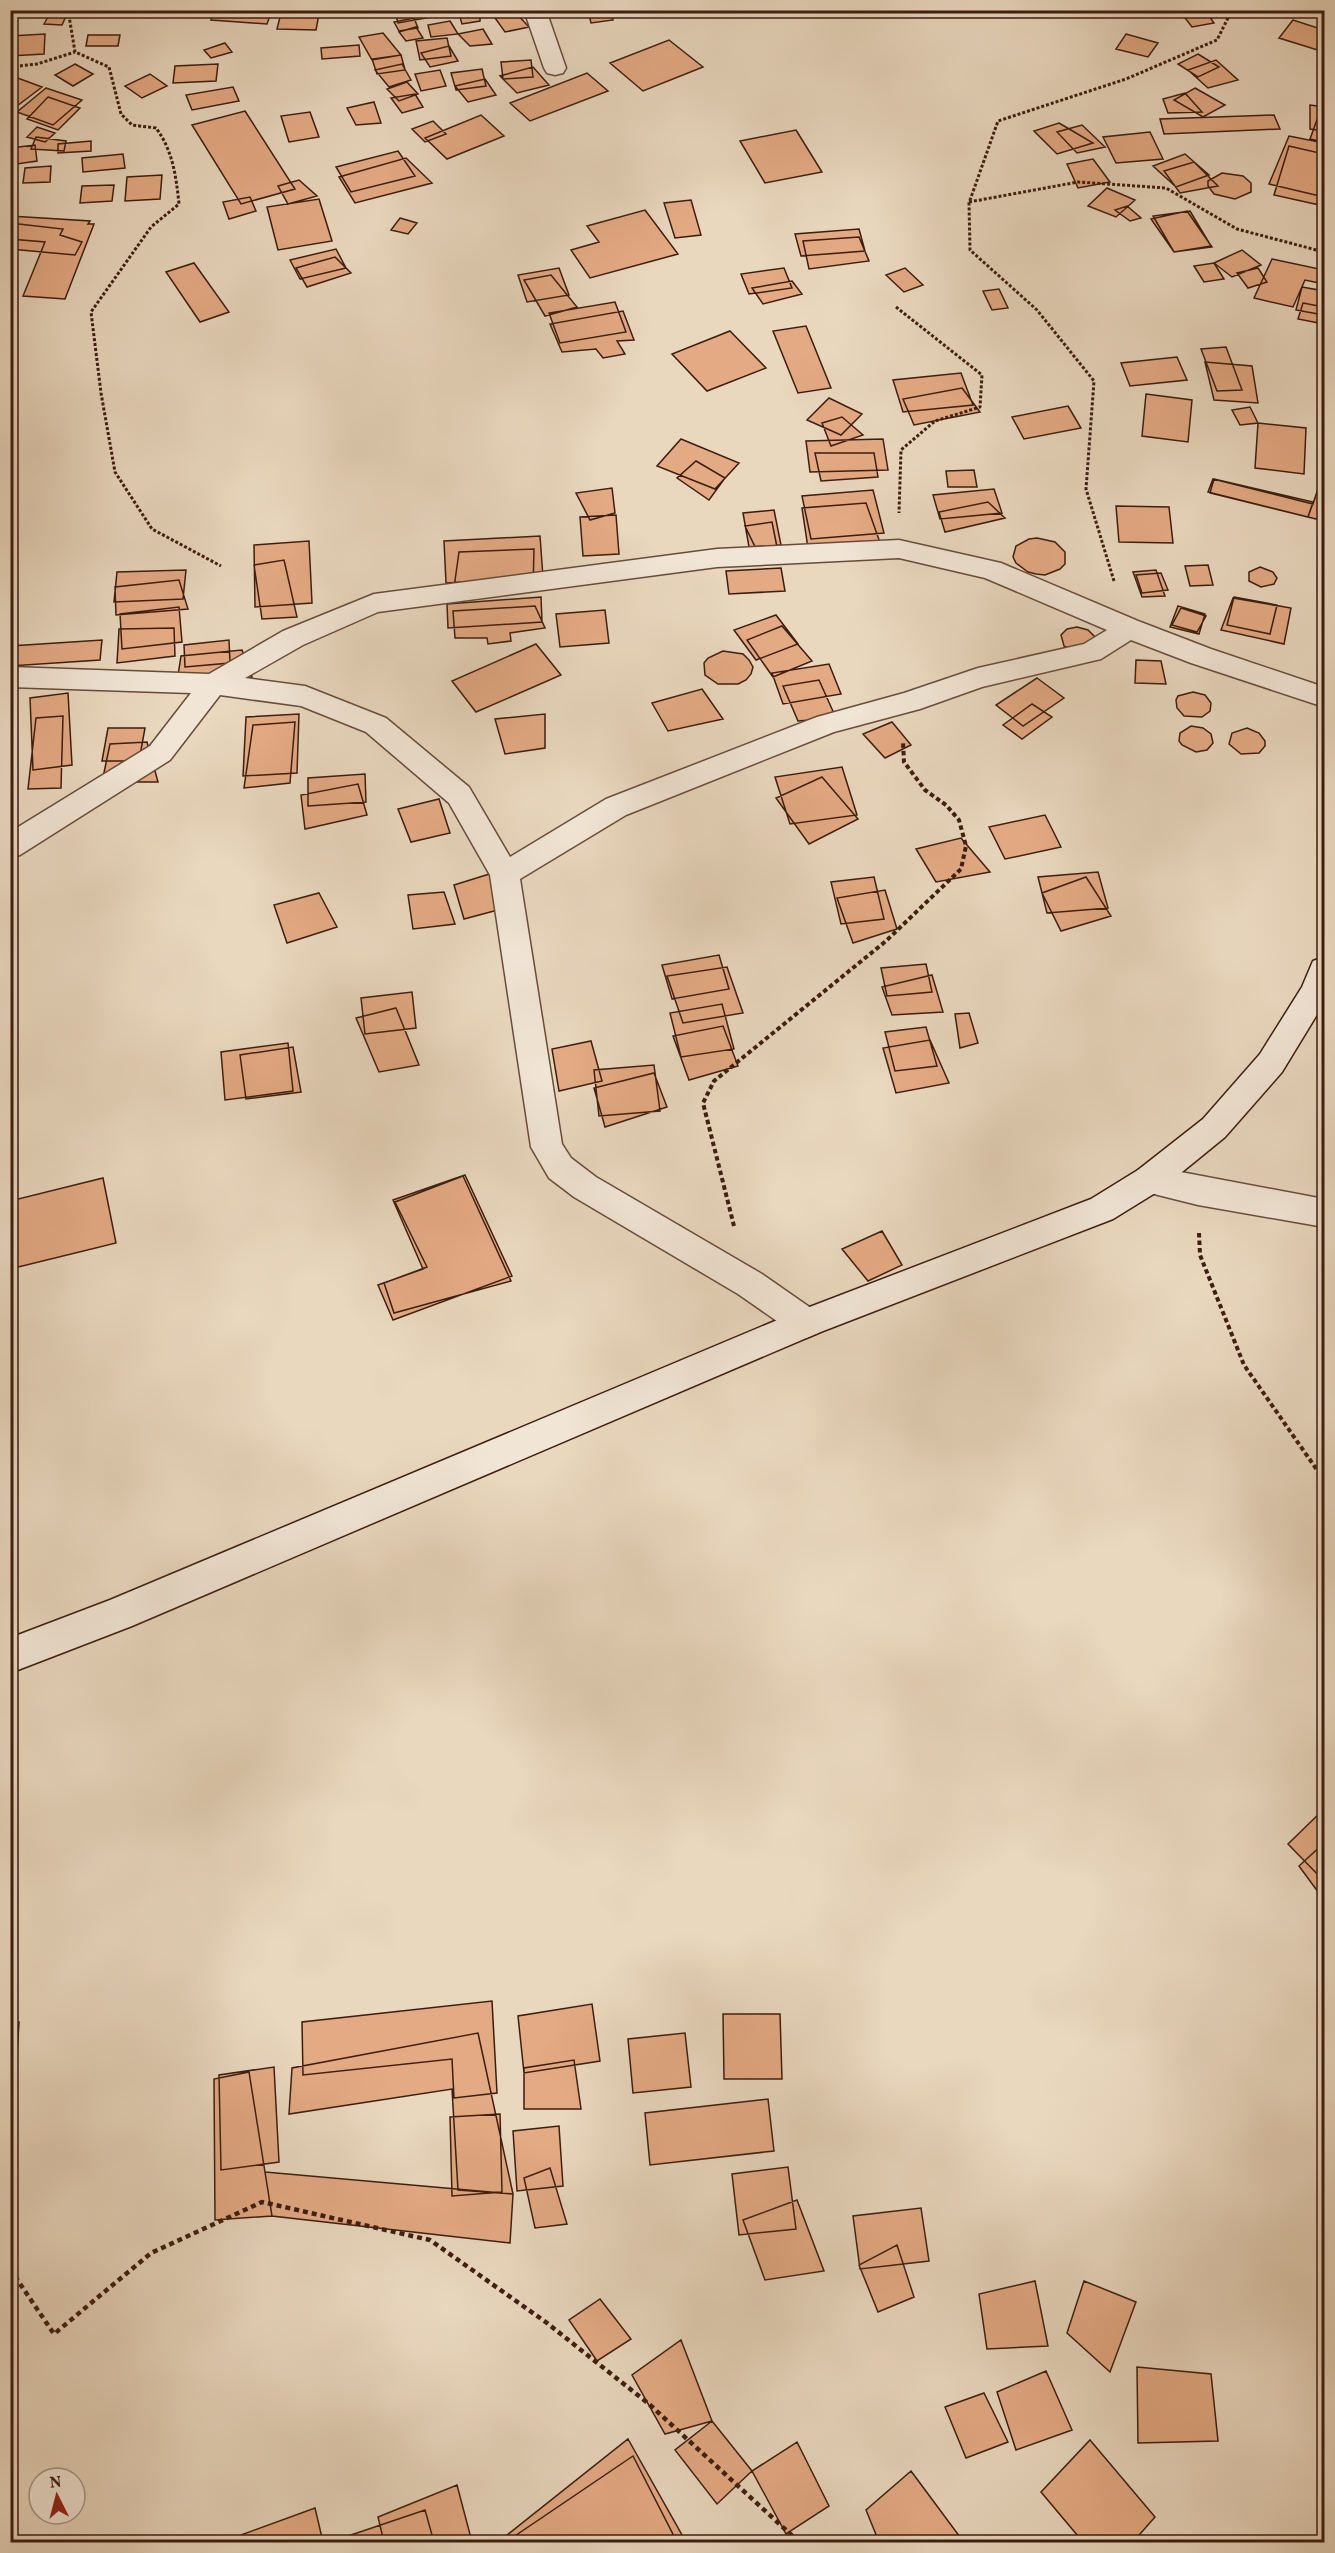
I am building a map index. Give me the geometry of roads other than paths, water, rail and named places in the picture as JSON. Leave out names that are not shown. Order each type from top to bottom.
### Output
[{"type":"street","points":[[535,10],[555,68]]},
{"type":"street","points":[[10,847],[160,753],[213,684],[293,638],[374,603],[717,558],[898,549],[992,570],[1128,628],[1201,656],[1324,698]]},
{"type":"street","points":[[505,874],[616,807],[827,724],[910,702],[978,678],[1091,652],[1107,644],[1128,628]]},
{"type":"street","points":[[10,677],[213,684],[305,696],[376,724],[459,795],[505,874],[547,1147],[560,1168],[585,1187],[750,1284],[806,1323]]},
{"type":"street","points":[[10,1656],[119,1614],[806,1323],[1102,1209],[1149,1180],[1214,1128],[1271,1063],[1316,991],[1324,969]]},
{"type":"street","points":[[1149,1180],[1324,1213]]}]
